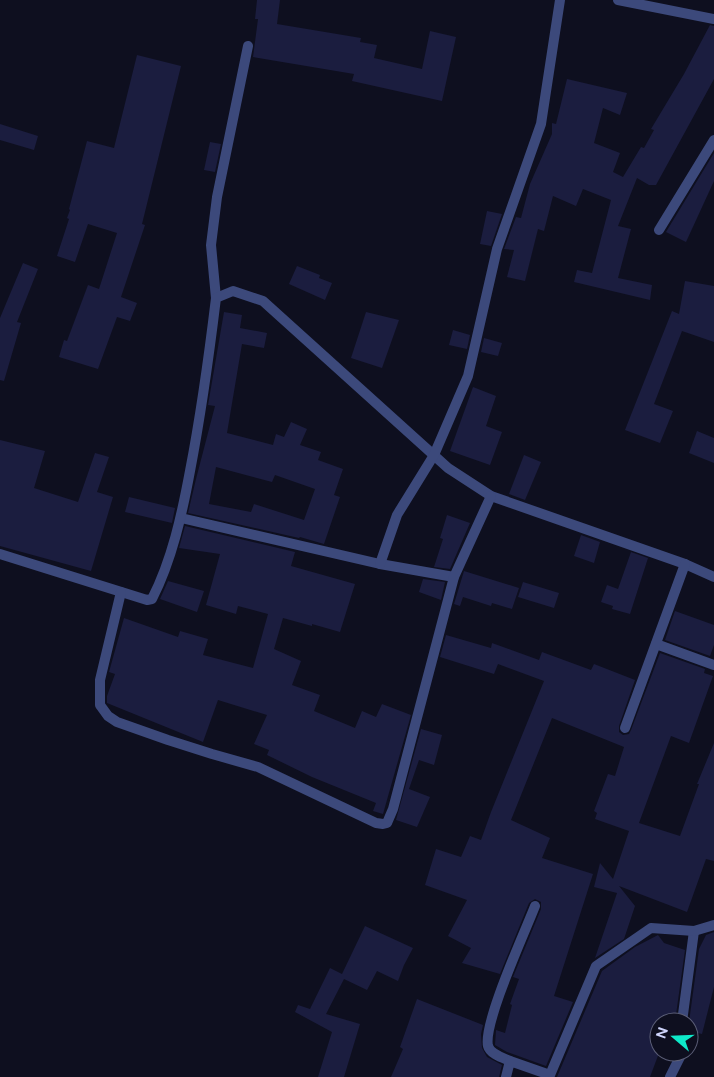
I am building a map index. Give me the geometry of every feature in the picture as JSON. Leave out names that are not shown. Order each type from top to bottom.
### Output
[{"type":"street","points":[[380,564],[397,515],[434,455],[468,376],[497,249],[541,124],[560,0]]},
{"type":"street","points":[[618,0],[714,19]]},
{"type":"street","points":[[0,554],[147,600],[152,599],[159,584],[181,518],[202,406],[216,298],[211,245],[216,206],[248,46]]},
{"type":"street","points":[[659,230],[714,140]]},
{"type":"street","points":[[216,298],[233,291],[262,301],[448,468],[491,496],[684,564],[714,577]]},
{"type":"street","points":[[121,592],[100,680],[100,705],[108,716],[117,722],[168,740],[258,767],[376,823],[387,823],[454,578],[491,496]]},
{"type":"street","points":[[181,518],[380,564],[454,578]]},
{"type":"street","points":[[626,728],[684,564]]},
{"type":"street","points":[[656,644],[714,665]]},
{"type":"street","points":[[535,906],[494,1010],[488,1034],[488,1046],[491,1052],[510,1061],[550,1074],[596,966],[651,928],[694,931],[714,925]]},
{"type":"street","points":[[683,1012],[694,931]]},
{"type":"street","points":[[506,1077],[510,1061]]},
{"type":"street","points":[[670,1077],[678,1062]]},
{"type":"building","points":[[257,0],[280,0],[277,24],[361,38],[360,42],[377,45],[374,58],[422,69],[430,31],[456,37],[442,101],[352,81],[354,74],[253,57],[258,19],[255,19]]},
{"type":"building","points":[[710,25],[714,26],[714,79],[656,185],[649,185],[637,178],[618,226],[631,229],[618,278],[652,285],[650,300],[574,282],[577,270],[592,273],[611,200],[583,189],[576,206],[553,196],[544,231],[538,229],[525,281],[507,277],[514,250],[504,249],[516,217],[521,218],[530,184],[552,134],[552,123],[556,124],[567,79],[627,93],[620,115],[603,108],[594,143],[620,153],[613,172],[623,177],[641,147],[644,148],[654,130],[651,129],[684,74]]},
{"type":"building","points":[[137,55],[181,66],[142,224],[145,225],[121,297],[137,303],[130,321],[117,317],[98,369],[59,357],[64,340],[67,341],[88,285],[99,289],[117,233],[88,224],[75,262],[57,256],[69,219],[67,218],[69,209],[87,141],[114,148]]},
{"type":"building","points":[[0,124],[38,136],[34,150],[0,140]]},
{"type":"building","points":[[210,142],[221,144],[215,172],[204,170]]},
{"type":"building","points":[[714,153],[714,181],[686,242],[666,232]]},
{"type":"building","points":[[487,211],[502,214],[491,246],[480,244]]},
{"type":"building","points":[[23,263],[38,269],[17,322],[21,323],[4,381],[0,380],[0,318]]},
{"type":"building","points":[[297,266],[320,275],[319,278],[332,283],[325,300],[289,284]]},
{"type":"building","points":[[685,281],[714,286],[714,342],[682,331],[654,404],[673,411],[660,443],[625,430],[672,311],[679,314]]},
{"type":"building","points":[[224,312],[242,315],[240,328],[267,333],[264,348],[242,344],[227,433],[273,445],[276,434],[284,437],[291,422],[307,429],[300,445],[321,452],[318,460],[343,469],[334,495],[340,497],[324,544],[188,513],[215,406],[208,405]],"holes":[[[216,467],[272,482],[275,475],[315,489],[304,520],[254,504],[251,512],[209,504]]]},
{"type":"building","points":[[366,312],[399,320],[382,368],[351,358]]},
{"type":"building","points":[[453,330],[470,335],[467,349],[449,345]]},
{"type":"building","points":[[484,338],[502,343],[498,356],[481,352]]},
{"type":"building","points":[[473,387],[496,396],[486,426],[502,432],[490,465],[450,451]]},
{"type":"building","points":[[697,431],[714,438],[714,463],[689,453]]},
{"type":"building","points":[[0,440],[45,451],[34,488],[78,502],[95,453],[109,457],[97,492],[113,497],[91,571],[0,546]]},
{"type":"building","points":[[524,455],[541,462],[525,500],[509,494]]},
{"type":"building","points":[[129,497],[175,508],[172,523],[125,512]]},
{"type":"building","points":[[447,515],[470,523],[450,569],[434,567],[443,539],[440,538]]},
{"type":"building","points":[[185,526],[295,552],[291,566],[355,584],[340,632],[283,618],[274,649],[301,661],[292,685],[320,695],[314,711],[355,728],[362,711],[376,717],[382,704],[411,715],[383,814],[373,811],[376,803],[312,777],[267,755],[269,750],[254,744],[267,715],[218,700],[203,742],[107,703],[107,696],[115,674],[109,672],[124,618],[178,637],[180,631],[208,639],[203,655],[253,668],[268,614],[238,606],[236,614],[206,605],[220,554],[179,548]]},
{"type":"building","points":[[581,535],[600,542],[594,563],[574,556]]},
{"type":"building","points":[[631,552],[648,558],[630,614],[612,609],[613,606],[601,602],[607,585],[618,589]]},
{"type":"building","points":[[464,571],[519,588],[512,609],[492,603],[491,606],[463,597],[460,606],[454,604]]},
{"type":"building","points":[[423,579],[445,582],[441,600],[419,592]]},
{"type":"building","points":[[168,581],[204,591],[197,612],[160,599]]},
{"type":"building","points":[[523,582],[559,593],[554,608],[518,597]]},
{"type":"building","points":[[675,611],[714,625],[714,645],[710,656],[665,640]]},
{"type":"building","points":[[446,635],[491,648],[492,643],[539,660],[542,652],[591,670],[594,664],[635,680],[619,726],[619,732],[623,735],[629,734],[631,730],[660,653],[705,669],[704,673],[713,676],[689,743],[671,736],[639,823],[680,836],[699,784],[697,784],[714,743],[714,861],[706,859],[687,912],[619,886],[635,906],[624,939],[595,958],[617,893],[594,887],[600,863],[613,879],[629,831],[595,819],[597,813],[594,811],[608,774],[615,776],[624,747],[552,718],[511,820],[550,838],[542,858],[593,874],[554,996],[573,1002],[546,1066],[507,1052],[495,1045],[496,1030],[505,1033],[512,1005],[510,1004],[519,979],[513,977],[541,909],[541,902],[535,899],[529,903],[500,974],[462,963],[471,948],[448,936],[467,900],[425,885],[436,849],[461,857],[470,836],[481,840],[544,681],[498,664],[494,674],[440,657]]},
{"type":"building","points":[[421,729],[442,735],[434,765],[419,760],[409,789],[430,797],[417,827],[396,820]]},
{"type":"building","points":[[365,926],[413,948],[398,981],[377,971],[367,990],[344,979],[326,1014],[360,1024],[344,1077],[318,1077],[332,1032],[295,1012],[298,1005],[310,1009],[330,968],[342,974]]},
{"type":"building","points":[[714,932],[714,987],[702,1034],[699,1033],[699,1012],[690,1012],[699,949],[706,935]]},
{"type":"building","points":[[658,935],[664,943],[685,950],[676,1012],[649,1012],[649,1062],[656,1062],[650,1077],[557,1077],[602,971],[635,947]]},
{"type":"building","points":[[417,999],[483,1025],[481,1034],[482,1048],[487,1057],[502,1065],[499,1077],[391,1077],[403,1049],[400,1047]]}]
